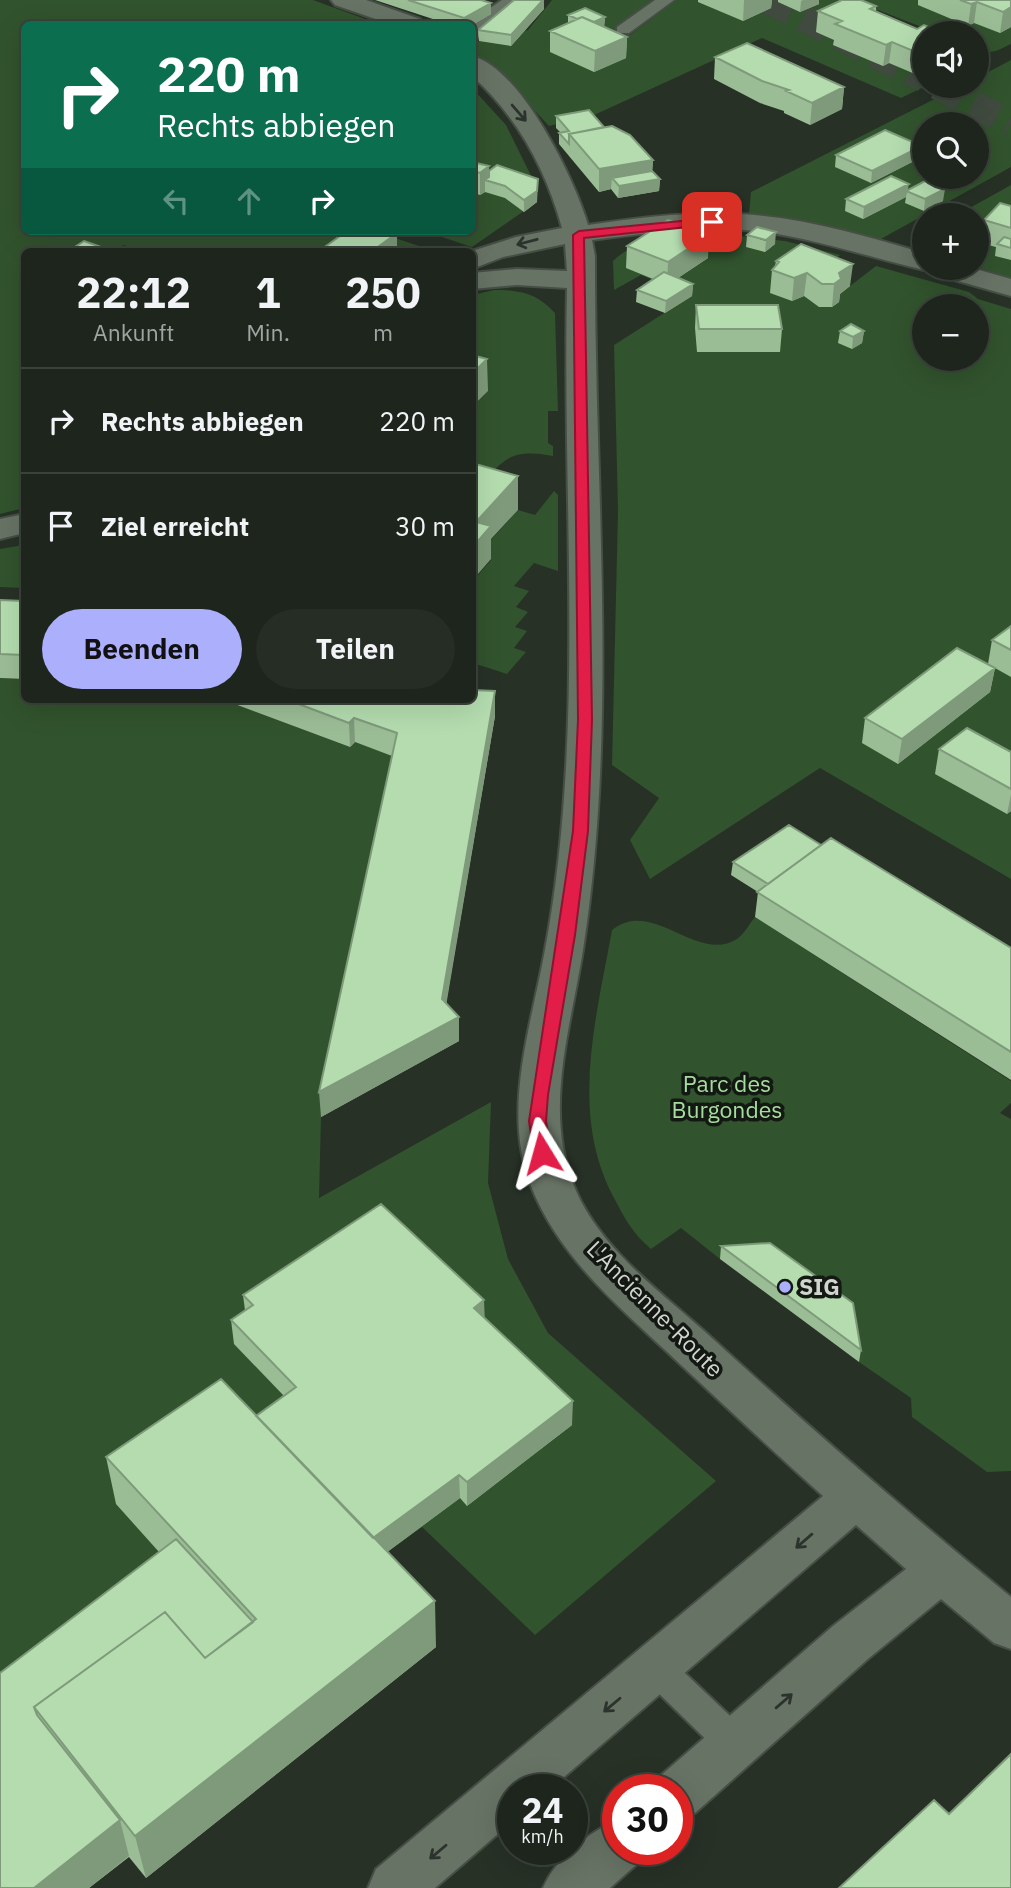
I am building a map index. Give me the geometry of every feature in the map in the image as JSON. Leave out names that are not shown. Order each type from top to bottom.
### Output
[{"type":"street","points":[[343,0],[403,21]]},
{"type":"street","points":[[476,29],[518,0]]},
{"type":"street","name":"L'Ancienne-Route","points":[[476,67],[538,135],[570,206],[579,235],[585,720],[581,831],[537,1121],[542,1153],[552,1186],[572,1223],[599,1258],[809,1458],[1011,1627]]},
{"type":"street","points":[[476,259],[491,251],[538,239],[691,223],[756,222],[877,248],[912,258]]},
{"type":"street","points":[[476,281],[516,277],[580,280]]},
{"type":"street","points":[[984,280],[1011,288]]},
{"type":"street","points":[[0,529],[21,525]]},
{"type":"street","points":[[395,1888],[855,1497]]},
{"type":"street","points":[[693,1781],[851,1643],[942,1569]]},
{"type":"street","points":[[570,1888],[602,1860]]},
{"type":"lane","points":[[624,30],[666,0]]},
{"type":"lane","points":[[656,1668],[735,1744]]},
{"type":"green space","points":[[0,0],[313,0],[371,21],[21,21],[21,235],[386,235],[425,248],[133,248],[124,245],[119,248],[21,248],[21,509],[0,514]]},
{"type":"green space","points":[[552,0],[655,0],[616,28],[630,35],[676,0],[973,0],[1011,4],[1011,44],[989,52],[989,21],[912,21],[912,23],[878,10],[857,19],[912,41],[912,93],[901,98],[762,38],[592,116],[549,126],[505,79],[476,54],[476,43],[528,30]]},
{"type":"green space","points":[[1011,60],[1011,167],[989,179],[989,112],[912,112],[912,189],[971,189],[946,203],[912,203],[912,222],[879,240],[749,214],[751,192],[936,98],[989,98],[989,72]]},
{"type":"green space","points":[[476,92],[506,125],[538,190],[537,202],[472,247],[436,235],[476,235]]},
{"type":"green space","points":[[1011,185],[1011,278],[989,271],[989,203],[979,203]]},
{"type":"green space","points":[[722,234],[785,241],[840,255],[817,274],[850,286],[876,266],[912,276],[912,280],[926,280],[969,292],[972,294],[912,294],[912,371],[989,371],[989,302],[1011,309],[1011,879],[820,768],[650,879],[630,840],[659,798],[612,765],[618,511],[614,345],[691,296],[641,275],[614,290],[613,261],[636,246],[678,237]]},
{"type":"green space","points":[[494,290],[528,294],[542,301],[555,313],[558,411],[548,411],[548,443],[553,446],[553,456],[514,456],[498,466],[476,492],[476,404],[487,392],[476,388],[476,294]]},
{"type":"green space","points":[[554,491],[558,495],[558,571],[534,563],[514,586],[529,591],[516,607],[528,612],[515,627],[527,631],[514,648],[526,652],[507,674],[476,664],[476,578],[491,560],[476,556],[518,510],[535,515]]},
{"type":"green space","points":[[21,546],[21,588],[0,587],[0,549]]},
{"type":"green space","points":[[0,678],[21,679],[21,703],[232,703],[350,747],[355,742],[398,758],[321,1117],[319,1198],[491,1102],[488,1183],[508,1259],[548,1333],[716,1481],[535,1635],[422,1527],[363,1570],[183,1577],[0,1716]]},
{"type":"green space","name":"Parc des Burgondes","points":[[755,917],[1011,1081],[1011,1103],[1000,1113],[1011,1119],[1011,1471],[987,1472],[912,1417],[911,1398],[859,1362],[851,1316],[769,1256],[720,1259],[681,1228],[651,1249],[630,1226],[614,1198],[600,1166],[592,1133],[589,1100],[594,1032],[612,930],[627,922],[643,921],[706,944],[722,944],[737,939]]},
{"type":"building","points":[[408,0],[481,0],[491,3],[464,18]]},
{"type":"building","points":[[514,0],[543,0],[511,35],[478,30]]},
{"type":"building","points":[[842,0],[861,0],[876,6],[870,9],[912,27],[912,50],[892,42],[886,45],[835,24],[842,21],[818,11]]},
{"type":"building","points":[[960,0],[1011,0],[1011,7],[1003,12],[977,2],[971,4]]},
{"type":"building","points":[[585,8],[605,17],[594,22],[568,15]]},
{"type":"building","points":[[582,17],[627,37],[595,51],[550,31]]},
{"type":"building","points":[[747,43],[844,87],[812,103],[715,57]]},
{"type":"building","points":[[589,110],[604,127],[569,134],[569,144],[559,133],[569,131],[556,116]]},
{"type":"building","points":[[612,126],[630,135],[653,160],[599,169],[569,134]]},
{"type":"building","points":[[885,130],[912,142],[912,151],[872,171],[836,155]]},
{"type":"building","points":[[476,163],[489,166],[480,173],[476,172]]},
{"type":"building","points":[[497,165],[538,179],[537,191],[524,200],[505,186],[485,180],[489,177],[489,171]]},
{"type":"building","points":[[652,171],[660,179],[619,186],[612,178]]},
{"type":"building","points":[[891,176],[909,184],[864,207],[846,199]]},
{"type":"building","points":[[912,188],[945,189],[925,199],[906,191]]},
{"type":"building","points":[[1000,203],[1011,206],[1011,228],[989,221],[989,215]]},
{"type":"building","points":[[668,220],[709,235],[668,262],[627,246]]},
{"type":"building","points":[[757,227],[776,232],[766,240],[747,235]]},
{"type":"building","points":[[341,235],[394,235],[376,248],[323,248]]},
{"type":"building","points":[[1004,237],[1011,239],[1011,248],[997,244]]},
{"type":"building","points":[[84,241],[104,248],[73,248]]},
{"type":"building","points":[[801,244],[853,264],[839,273],[841,279],[834,284],[822,284],[807,273],[794,278],[772,270],[779,262],[776,261]]},
{"type":"building","points":[[664,272],[693,284],[666,301],[637,290]]},
{"type":"building","points":[[696,305],[778,305],[782,329],[699,329]]},
{"type":"building","points":[[851,324],[864,331],[853,337],[840,331]]},
{"type":"building","points":[[476,356],[487,359],[476,370]]},
{"type":"building","points":[[476,464],[518,476],[476,522]]},
{"type":"building","points":[[476,522],[491,526],[476,543]]},
{"type":"building","points":[[0,600],[21,601],[21,655],[0,654]]},
{"type":"building","points":[[1011,626],[1011,650],[992,640]]},
{"type":"building","points":[[957,648],[995,668],[902,739],[865,718]]},
{"type":"building","points":[[476,690],[495,691],[442,999],[459,1017],[319,1092],[397,733],[354,718],[349,723],[296,703],[476,703]]},
{"type":"building","points":[[967,728],[1011,752],[1011,789],[939,749]]},
{"type":"building","points":[[789,825],[821,845],[768,884],[733,862]]},
{"type":"building","points":[[831,838],[1011,948],[1011,1052],[757,892]]},
{"type":"building","points":[[381,1204],[484,1300],[474,1308],[573,1401],[467,1482],[459,1475],[373,1538],[256,1416],[296,1387],[231,1320],[253,1305],[243,1295]]},
{"type":"building","points":[[770,1243],[853,1303],[861,1350],[721,1246]]},
{"type":"building","points":[[221,1379],[435,1601],[135,1836],[34,1707],[165,1612],[205,1658],[256,1619],[106,1457]]},
{"type":"building","points":[[176,1539],[253,1622],[205,1658],[165,1612],[34,1707],[37,1715],[120,1820],[34,1888],[0,1888],[0,1673]]},
{"type":"building","points":[[1011,1754],[1011,1888],[839,1888],[934,1800],[949,1814]]},
{"type":"tunnel","points":[[767,0],[912,73]]},
{"type":"tunnel","points":[[961,98],[1011,123]]},
{"type":"place","name":"SIG","points":[[785,1287]]},
{"type":"route","points":[[542,1153],[537,1121],[540,1095],[567,935],[581,831],[585,720],[579,235],[712,222]]}]
